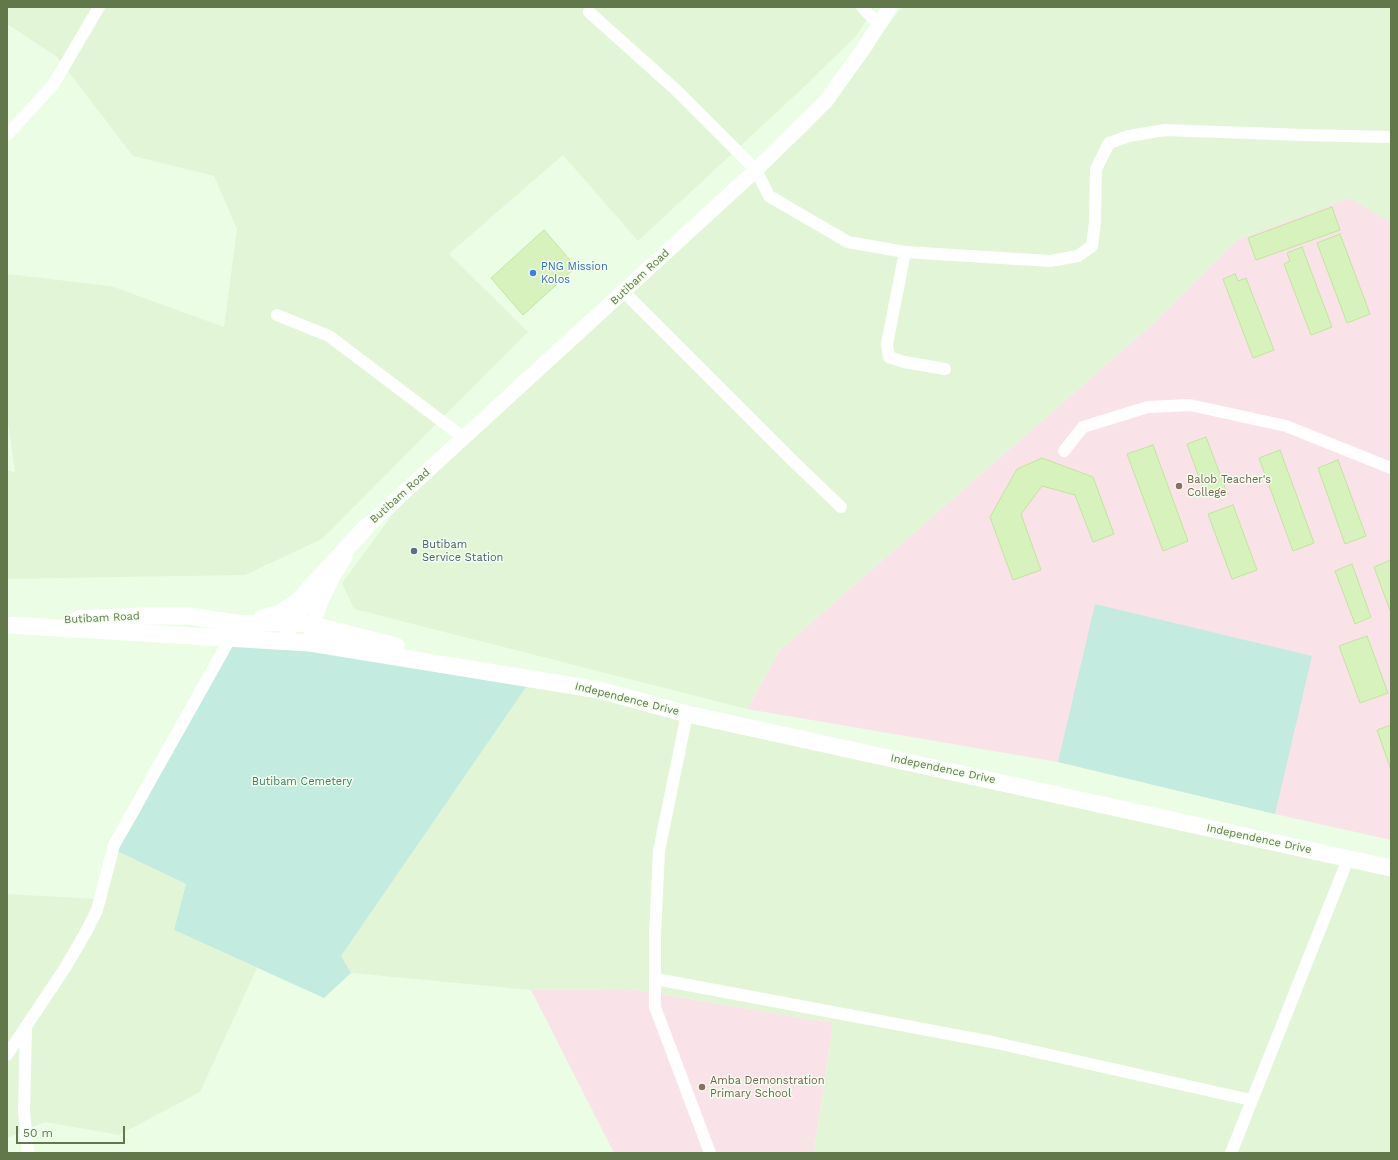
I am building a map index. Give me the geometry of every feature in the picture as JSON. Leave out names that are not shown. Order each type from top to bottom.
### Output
[{"type":"main road","points":[[243,624],[278,614],[297,602],[366,527]]},
{"type":"main road","name":"Butibam Road","points":[[7,624],[159,616],[188,616],[243,624],[292,622],[313,625],[494,672]]},
{"type":"main road","name":"Butibam Road","points":[[7,624],[284,640],[494,672]]},
{"type":"main road","name":"Independence Drive","points":[[494,672],[599,690],[687,714],[1391,868]]},
{"type":"street","points":[[7,135],[53,85],[99,7]]},
{"type":"street","points":[[862,7],[879,25]]},
{"type":"street","name":"Butibam Road","points":[[284,640],[292,622],[366,527],[756,170],[826,101],[864,48],[890,7]]},
{"type":"street","points":[[589,12],[676,90],[756,170],[769,196],[848,242],[905,252],[1050,261],[1078,256],[1092,246],[1096,222],[1096,169],[1109,143],[1129,136],[1165,130],[1391,137]]},
{"type":"street","points":[[905,252],[887,344],[889,357],[904,362],[945,369]]},
{"type":"street","points":[[624,292],[841,507]]},
{"type":"street","points":[[277,315],[329,336],[464,438]]},
{"type":"street","points":[[1064,451],[1083,427],[1148,407],[1190,405],[1286,426],[1391,468]]},
{"type":"street","name":"Butibam Road","points":[[310,643],[313,625],[320,604],[333,576],[366,527]]},
{"type":"street","points":[[7,1054],[86,932],[96,910],[114,845],[231,638]]},
{"type":"street","points":[[687,714],[658,851],[655,935],[655,1007],[710,1153]]},
{"type":"street","points":[[1231,1153],[1348,859]]},
{"type":"street","points":[[656,979],[992,1042],[1251,1100]]},
{"type":"street","points":[[26,1026],[24,1112],[28,1153]]},
{"type":"shaded area","points":[[7,7],[875,7],[857,35],[804,87],[638,241],[563,155],[449,254],[528,332],[322,539],[245,575],[7,579],[7,470],[15,472],[7,416],[7,274],[111,286],[224,327],[237,229],[214,176],[133,156],[57,57],[7,24]]},
{"type":"shaded area","points":[[902,7],[1391,7],[1391,222],[1237,240],[1155,322],[780,650],[747,709],[354,609],[342,583],[395,511],[808,130]]},
{"type":"shaded area","name":"Balob Teacher's College","points":[[1349,198],[1391,222],[1391,840],[1058,762],[747,709],[780,650],[1155,322],[1237,240]]},
{"type":"shaded area","points":[[533,677],[1391,873],[1391,1153],[814,1153],[833,1021],[814,1020],[631,989],[531,990],[351,973],[340,956]]},
{"type":"shaded area","points":[[117,851],[186,884],[174,930],[257,968],[200,1092],[119,1135],[45,1122],[7,1138],[7,894],[96,899]]},
{"type":"shaded area","name":"Amba Demonstration Primary School","points":[[631,989],[814,1020],[833,1021],[814,1153],[614,1153],[531,990]]},
{"type":"green space","points":[[1095,604],[1312,656],[1275,814],[1058,762]]},
{"type":"green space","name":"Butibam Cemetery","points":[[231,637],[533,677],[341,956],[351,973],[324,998],[174,930],[186,884],[117,851],[139,814]]},
{"type":"building","points":[[1332,207],[1340,230],[1256,260],[1248,238]]},
{"type":"building","name":"PNG Mission Kolos","points":[[544,230],[576,267],[523,315],[491,278]]},
{"type":"building","points":[[1340,234],[1370,314],[1347,323],[1317,243]]},
{"type":"building","points":[[1302,247],[1332,327],[1311,335],[1284,264],[1290,261],[1287,253]]},
{"type":"building","points":[[1235,274],[1238,281],[1246,278],[1274,350],[1253,358],[1223,279]]},
{"type":"building","points":[[1206,437],[1226,490],[1206,497],[1187,444]]},
{"type":"building","points":[[1153,445],[1188,541],[1163,551],[1127,454]]},
{"type":"building","points":[[1280,450],[1314,543],[1293,551],[1259,458]]},
{"type":"building","points":[[1042,458],[1093,477],[1114,534],[1093,542],[1075,495],[1042,486],[1021,514],[1041,570],[1013,580],[990,517],[1017,469]]},
{"type":"building","points":[[1338,460],[1366,536],[1345,544],[1318,468]]},
{"type":"building","points":[[1233,505],[1257,570],[1232,579],[1208,514]]},
{"type":"building","points":[[1391,560],[1391,613],[1374,567]]},
{"type":"building","points":[[1352,564],[1371,617],[1355,624],[1335,571]]},
{"type":"building","points":[[1367,636],[1388,693],[1360,703],[1339,646]]},
{"type":"building","points":[[1391,725],[1391,770],[1377,730]]},
{"type":"place","name":"PNG Mission Kolos","points":[[533,273]]},
{"type":"place","name":"Balob Teacher's College","points":[[1179,486]]},
{"type":"place","name":"Butibam Service Station","points":[[414,551]]},
{"type":"place","name":"Amba Demonstration Primary School","points":[[702,1087]]}]
